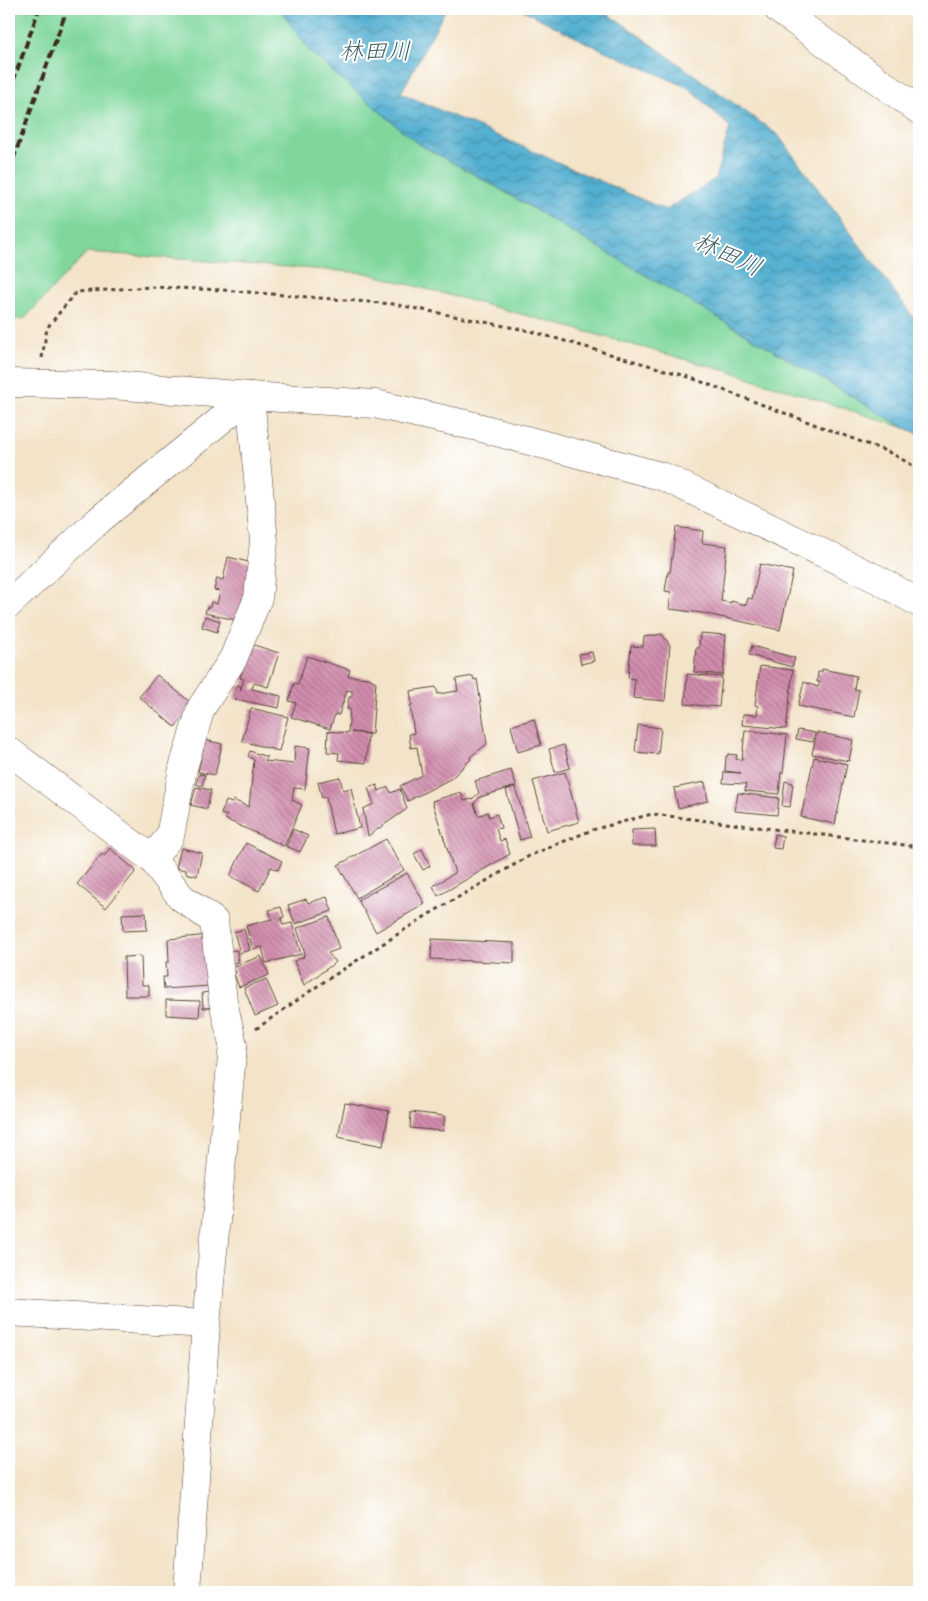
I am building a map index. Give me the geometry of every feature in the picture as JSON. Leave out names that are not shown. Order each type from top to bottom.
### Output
[{"type":"street","points":[[778,9],[919,110]]},
{"type":"street","points":[[9,383],[112,385],[376,404],[474,426],[664,477],[879,580],[919,603]]},
{"type":"street","points":[[9,604],[27,585],[99,520],[250,396]]},
{"type":"street","points":[[152,859],[170,836],[183,768],[201,708],[233,659],[258,598],[264,541],[250,396]]},
{"type":"street","points":[[9,751],[152,859],[180,897],[214,921],[223,1002],[233,1045],[206,1324],[187,1592]]},
{"type":"street","points":[[9,1312],[206,1324]]},
{"type":"path","points":[[38,383],[47,328],[76,292],[151,287],[223,290],[393,304],[530,332],[686,376],[891,453],[919,469]]},
{"type":"path","points":[[233,1045],[319,985],[426,916],[531,855],[592,830],[652,814],[912,846],[919,844]]},
{"type":"green space","points":[[9,9],[280,9],[311,53],[417,143],[493,185],[905,428],[738,374],[366,273],[87,252],[24,319],[9,319]]},
{"type":"water","name":"林田川","points":[[280,9],[446,9],[401,93],[666,210],[715,179],[730,127],[689,88],[587,43],[521,9],[599,9],[619,21],[778,135],[919,325],[919,434],[905,428],[493,185],[417,143],[311,53]]},
{"type":"building","points":[[676,527],[703,531],[702,543],[727,546],[721,601],[731,603],[731,601],[746,605],[748,598],[752,599],[760,564],[793,571],[780,630],[702,613],[669,609],[671,592],[665,591],[668,572],[670,572]]},
{"type":"building","points":[[228,557],[257,564],[244,622],[205,613],[207,607],[210,607],[211,602],[217,604],[220,591],[214,590],[217,578],[223,580]]},
{"type":"building","points":[[205,616],[220,621],[217,632],[202,627]]},
{"type":"building","points":[[700,633],[726,635],[723,675],[694,672],[696,648],[699,648]]},
{"type":"building","points":[[662,634],[670,645],[665,701],[633,698],[635,679],[628,678],[631,646],[643,647],[644,637]]},
{"type":"building","points":[[251,644],[279,653],[268,687],[254,683],[252,689],[281,696],[279,708],[234,699],[237,685],[241,686],[240,691],[244,679],[240,678]]},
{"type":"building","points":[[752,646],[795,658],[792,667],[749,655]]},
{"type":"building","points":[[592,652],[594,661],[581,664],[579,654]]},
{"type":"building","points":[[307,656],[350,670],[348,676],[369,678],[376,682],[372,734],[351,732],[368,734],[366,763],[338,760],[339,753],[327,752],[328,731],[348,733],[350,709],[347,709],[349,697],[352,697],[352,691],[347,690],[339,715],[335,714],[330,729],[291,717],[296,703],[289,701],[294,683],[298,684]]},
{"type":"building","points":[[760,666],[793,670],[786,729],[742,725],[743,714],[757,715],[758,706],[755,705]]},
{"type":"building","points":[[822,669],[856,676],[854,689],[859,690],[854,717],[798,706],[804,682],[818,687],[820,682],[817,682],[818,672],[822,672]]},
{"type":"building","points":[[687,674],[722,677],[719,707],[685,704]]},
{"type":"building","points":[[157,675],[194,705],[175,727],[139,697]]},
{"type":"building","points":[[473,676],[474,680],[477,679],[487,744],[470,757],[471,759],[452,778],[408,801],[400,786],[422,775],[417,747],[411,748],[409,734],[414,733],[410,691],[436,687],[438,694],[458,691],[456,679]]},
{"type":"building","points":[[251,708],[288,717],[279,751],[242,741]]},
{"type":"building","points":[[534,719],[541,745],[518,752],[511,726]]},
{"type":"building","points":[[638,725],[661,728],[658,754],[635,752]]},
{"type":"building","points":[[745,730],[787,735],[779,794],[745,791],[746,784],[723,783],[724,772],[741,773],[725,771],[726,756],[728,754],[737,755],[736,759],[742,760]]},
{"type":"building","points":[[798,730],[815,733],[813,742],[796,739]]},
{"type":"building","points":[[817,732],[853,740],[849,761],[812,754]]},
{"type":"building","points":[[205,740],[222,744],[215,775],[198,772]]},
{"type":"building","points":[[564,745],[570,768],[555,772],[549,749]]},
{"type":"building","points":[[295,746],[310,748],[305,789],[294,788],[292,800],[302,805],[284,846],[225,819],[227,816],[221,814],[226,801],[232,803],[233,800],[249,807],[254,760],[248,756],[250,751],[267,757],[265,761],[294,764]]},
{"type":"building","points":[[814,757],[847,764],[835,824],[801,817]]},
{"type":"building","points":[[511,770],[516,786],[480,797],[474,803],[478,816],[488,812],[489,817],[497,814],[501,828],[496,829],[500,841],[505,839],[510,854],[438,896],[433,886],[455,873],[432,801],[461,792],[464,801],[472,799],[479,793],[475,781]]},
{"type":"building","points":[[565,772],[579,822],[547,831],[533,781]]},
{"type":"building","points":[[199,774],[205,775],[202,786],[196,784]]},
{"type":"building","points":[[340,777],[343,790],[351,788],[360,828],[334,834],[326,797],[322,798],[318,782]]},
{"type":"building","points":[[785,781],[793,783],[790,807],[782,806]]},
{"type":"building","points":[[705,782],[708,801],[678,808],[674,788]]},
{"type":"building","points":[[377,785],[379,791],[388,787],[391,793],[400,789],[407,809],[368,836],[363,809],[374,804],[368,788]]},
{"type":"building","points":[[196,787],[211,790],[207,809],[191,805]]},
{"type":"building","points":[[515,787],[530,837],[520,840],[506,790]]},
{"type":"building","points":[[738,793],[779,798],[777,815],[735,811]]},
{"type":"building","points":[[293,829],[308,836],[300,852],[286,846]]},
{"type":"building","points":[[655,829],[656,846],[632,846],[632,830]]},
{"type":"building","points":[[775,834],[783,836],[781,849],[773,848]]},
{"type":"building","points":[[386,839],[404,870],[357,898],[338,865]]},
{"type":"building","points":[[246,843],[282,861],[278,870],[271,867],[259,891],[230,876]]},
{"type":"building","points":[[110,848],[136,871],[106,908],[77,884],[102,854],[104,856]]},
{"type":"building","points":[[181,848],[202,853],[197,876],[186,873],[186,870],[176,868]]},
{"type":"building","points":[[422,849],[430,866],[423,870],[414,854]]},
{"type":"building","points":[[407,873],[425,904],[376,932],[358,900]]},
{"type":"building","points":[[327,897],[332,911],[295,924],[288,905],[306,899],[308,903]]},
{"type":"building","points":[[281,907],[284,917],[281,918],[283,925],[292,923],[301,954],[266,963],[262,947],[253,949],[246,926],[272,919],[269,910]]},
{"type":"building","points":[[146,913],[147,930],[123,931],[122,914]]},
{"type":"building","points":[[329,917],[339,949],[328,953],[336,962],[304,985],[294,961],[304,957],[303,955],[305,954],[297,928]]},
{"type":"building","points":[[244,929],[250,950],[240,953],[234,932]]},
{"type":"building","points":[[209,935],[209,986],[164,989],[163,977],[167,977],[166,962],[169,962],[168,939]]},
{"type":"building","points":[[432,939],[514,943],[514,963],[431,959]]},
{"type":"building","points":[[237,950],[239,962],[233,963],[230,951]]},
{"type":"building","points":[[141,956],[142,985],[149,985],[149,996],[125,996],[124,957]]},
{"type":"building","points":[[261,956],[269,975],[239,987],[233,967]]},
{"type":"building","points":[[266,979],[278,1006],[255,1016],[244,988]]},
{"type":"building","points":[[216,991],[218,1007],[203,1008],[202,993]]},
{"type":"building","points":[[166,1000],[200,1001],[199,1017],[166,1015]]},
{"type":"building","points":[[345,1103],[389,1111],[383,1146],[338,1137]]},
{"type":"building","points":[[411,1112],[445,1116],[443,1131],[410,1128]]},
{"type":"railway","points":[[9,93],[39,9]]},
{"type":"railway","points":[[9,171],[67,9]]}]
